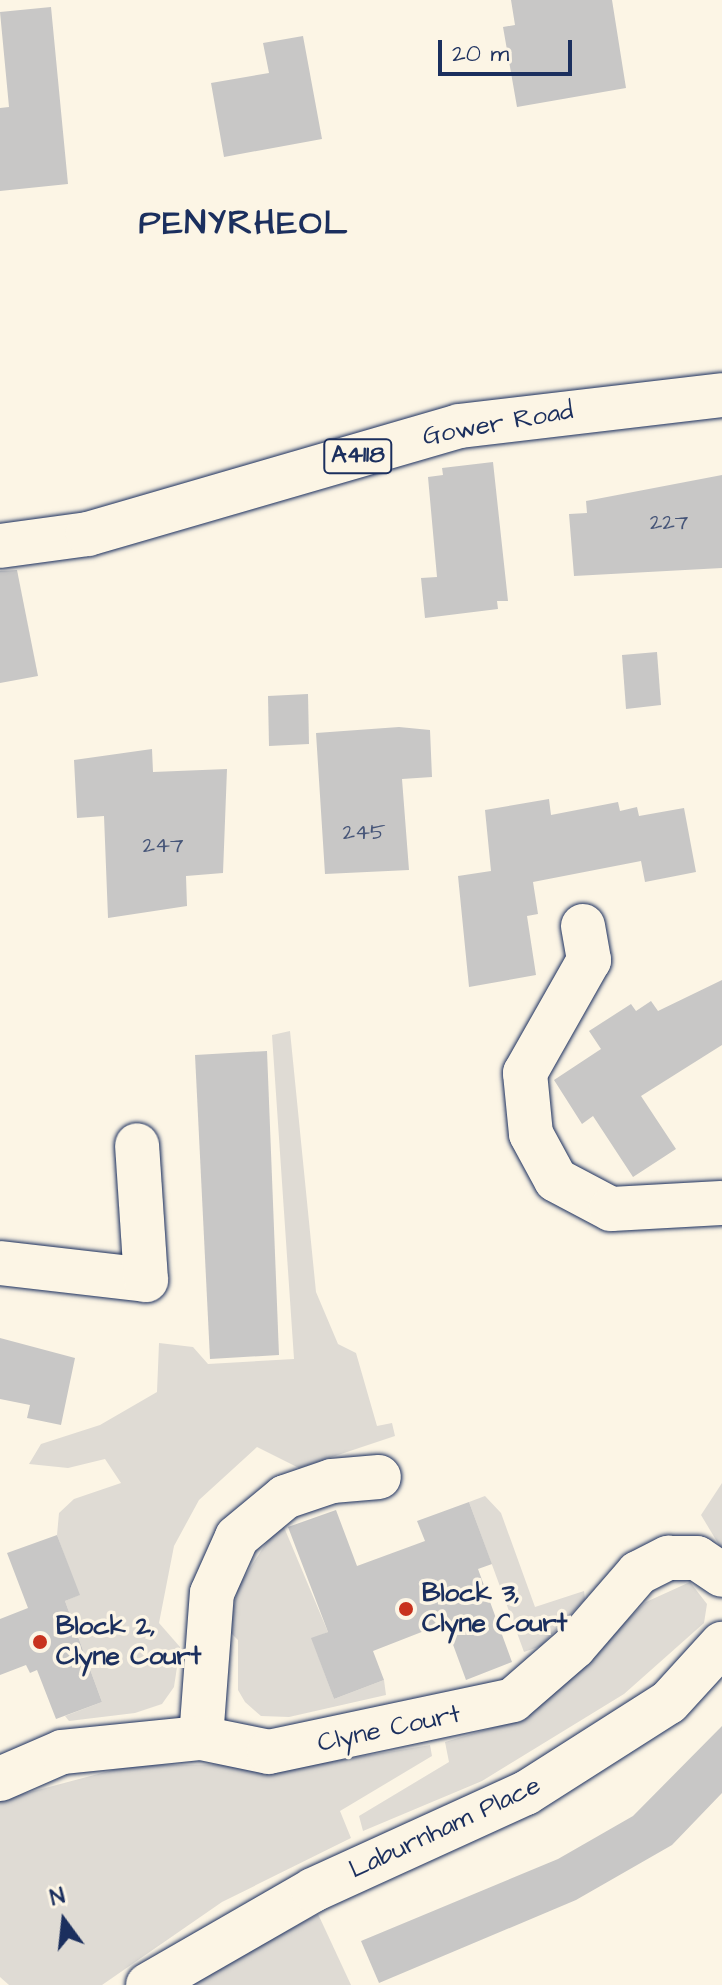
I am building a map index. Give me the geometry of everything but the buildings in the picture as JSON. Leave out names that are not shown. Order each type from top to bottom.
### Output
[{"type":"street","name":"Gower Road","points":[[0,546],[88,534],[459,426],[722,395]]},
{"type":"street","points":[[583,926],[589,960],[525,1073],[531,1134],[556,1180],[611,1209],[722,1203]]},
{"type":"street","points":[[0,1263],[146,1280],[137,1145]]},
{"type":"street","points":[[201,1738],[212,1593],[237,1537],[285,1497],[332,1481],[379,1477]]},
{"type":"street","name":"Clyne Court","points":[[0,1779],[62,1752],[201,1738],[269,1752],[513,1700],[574,1647],[638,1573],[668,1558],[697,1558],[722,1575]]},
{"type":"street","name":"Laburnham Place","points":[[148,1985],[313,1890],[526,1793],[669,1702],[722,1644]]},
{"type":"shaded area","points":[[290,1031],[316,1292],[338,1344],[356,1353],[377,1426],[392,1423],[395,1436],[299,1468],[257,1447],[199,1500],[174,1546],[159,1623],[180,1647],[174,1687],[162,1704],[135,1713],[69,1721],[65,1716],[102,1702],[65,1601],[79,1595],[57,1535],[59,1513],[74,1499],[121,1483],[105,1459],[68,1468],[29,1464],[41,1444],[100,1425],[157,1392],[159,1343],[193,1347],[208,1364],[294,1359],[272,1035]]},
{"type":"shaded area","points":[[722,1483],[722,1550],[701,1515]]},
{"type":"shaded area","points":[[485,1496],[501,1513],[535,1607],[584,1591],[585,1599],[541,1646],[524,1652],[469,1502]]},
{"type":"shaded area","points":[[281,1520],[328,1632],[312,1639],[334,1699],[384,1680],[386,1695],[289,1717],[261,1716],[245,1702],[238,1690],[238,1640],[229,1631],[238,1587]]},
{"type":"shaded area","points":[[690,1582],[707,1604],[704,1623],[624,1694],[482,1781],[363,1831],[359,1816],[449,1762],[445,1742],[522,1719],[646,1602]]},
{"type":"shaded area","points":[[430,1745],[432,1756],[340,1811],[351,1838],[222,1902],[102,1985],[9,1985],[0,1977],[0,1800],[132,1765],[316,1764]]},
{"type":"shaded area","points":[[318,1914],[351,1985],[193,1985],[214,1971]]},
{"type":"place","name":"Block 3, Clyne Court","points":[[406,1609]]},
{"type":"place","name":"Block 2, Clyne Court","points":[[40,1642]]},
{"type":"district","name":"PENYRHEOL","points":[[244,224]]}]
